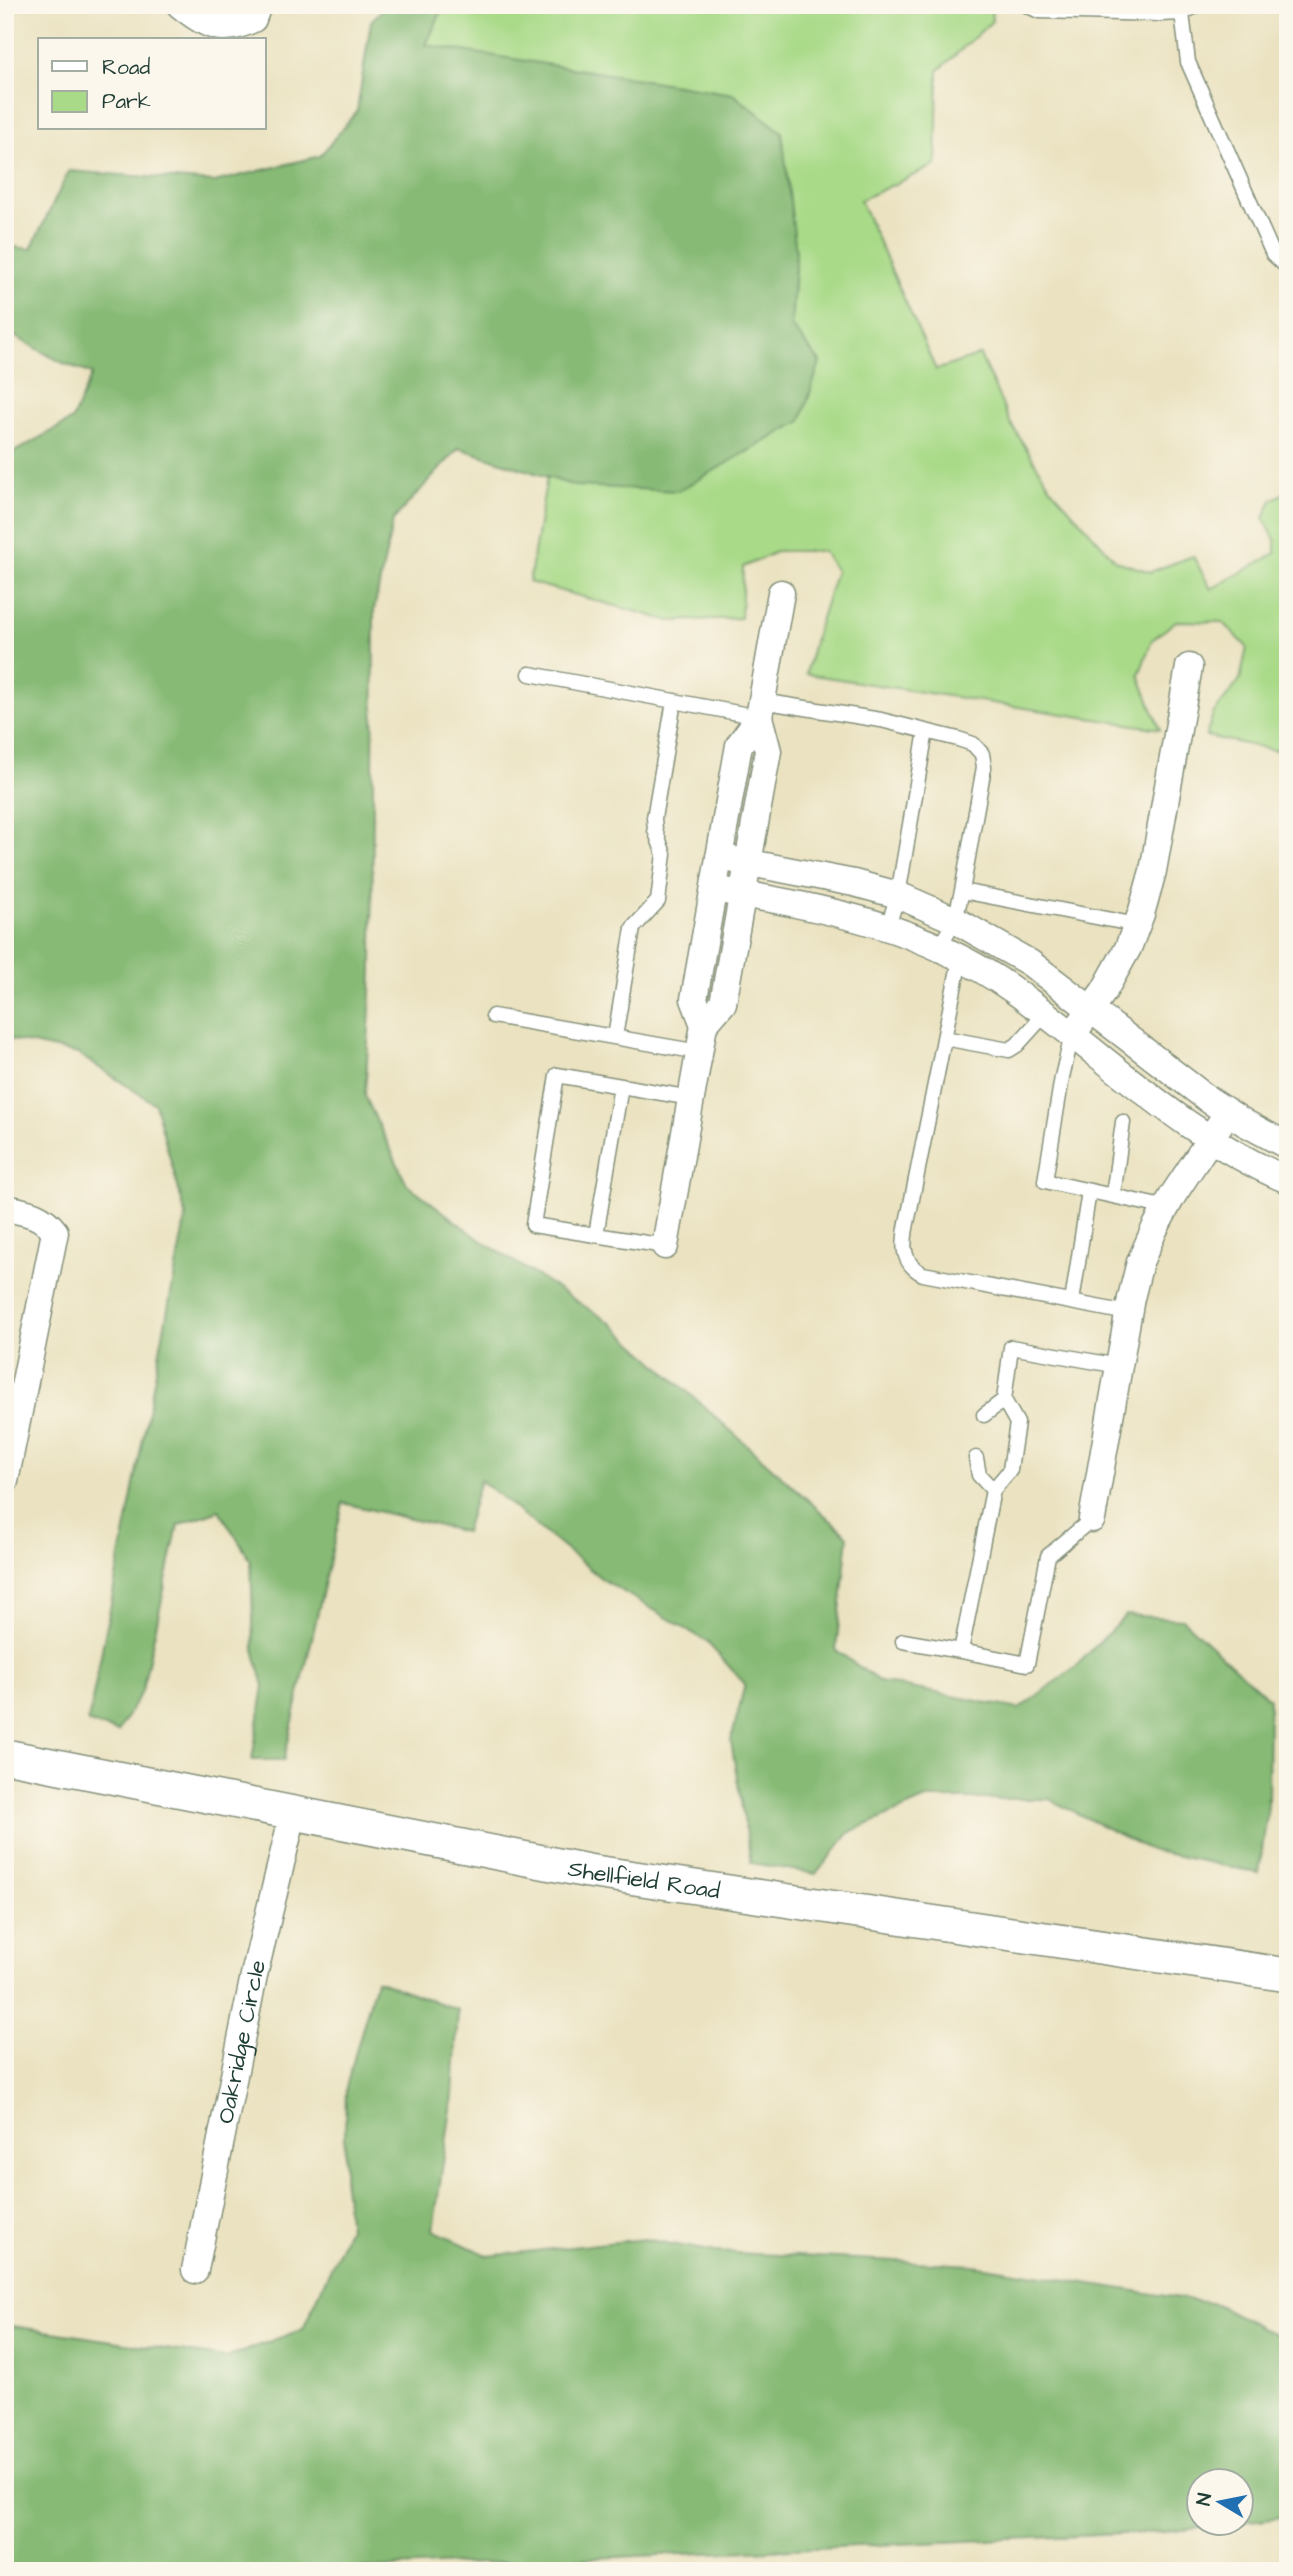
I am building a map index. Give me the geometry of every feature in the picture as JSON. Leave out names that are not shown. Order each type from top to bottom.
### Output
[{"type":"street","points":[[180,5],[203,23],[234,29],[253,19],[258,5]]},
{"type":"street","points":[[704,1025],[694,999],[719,857],[739,745],[760,709],[781,593]]},
{"type":"street","points":[[1072,1035],[1128,948],[1137,925],[1153,872],[1189,667]]},
{"type":"street","points":[[665,1246],[704,1025],[723,1003],[768,751],[760,709]]},
{"type":"street","points":[[719,857],[854,883],[898,895],[955,920],[1030,963],[1209,1100],[1288,1146]]},
{"type":"street","points":[[714,889],[821,909],[888,926],[950,953],[1012,989],[1210,1139],[1288,1180]]},
{"type":"street","points":[[1092,1520],[1128,1313],[1140,1262],[1167,1208],[1228,1112]]},
{"type":"street","points":[[5,1208],[37,1214],[55,1233],[5,1481]]},
{"type":"street","name":"Shellfield Road","points":[[5,1756],[588,1871],[1288,1975]]},
{"type":"street","name":"Oakridge Circle","points":[[195,2270],[254,1975],[293,1814]]},
{"type":"lane","points":[[1027,5],[1039,11],[1182,13],[1198,5]]},
{"type":"lane","points":[[1182,13],[1188,62],[1273,254],[1288,268]]},
{"type":"lane","points":[[530,674],[674,701],[881,720],[972,744],[982,754],[984,767],[950,953],[944,1038],[904,1242],[905,1258],[912,1269],[923,1274],[1128,1313]]},
{"type":"lane","points":[[615,1037],[634,928],[658,901],[664,854],[655,830],[654,818],[674,701]]},
{"type":"lane","points":[[888,926],[898,895],[926,731]]},
{"type":"lane","points":[[962,891],[1137,925]]},
{"type":"lane","points":[[944,1038],[1009,1050],[1023,1039],[1045,1014]]},
{"type":"lane","points":[[493,1016],[699,1052]]},
{"type":"lane","points":[[1072,1035],[1062,1077],[1045,1181],[1167,1208]]},
{"type":"lane","points":[[665,1246],[533,1225],[557,1075],[691,1098]]},
{"type":"lane","points":[[596,1235],[621,1086]]},
{"type":"lane","points":[[1113,1196],[1123,1122]]},
{"type":"lane","points":[[1072,1302],[1089,1191]]},
{"type":"lane","points":[[961,1651],[993,1490],[1010,1470],[1017,1423],[1004,1399],[1011,1346],[1119,1366]]},
{"type":"lane","points":[[984,1415],[1004,1399]]},
{"type":"lane","points":[[976,1458],[979,1475],[993,1490]]},
{"type":"lane","points":[[903,1641],[1027,1664],[1048,1556],[1092,1520]]},
{"type":"green space","points":[[387,5],[444,5],[426,45],[733,94],[782,132],[796,252],[791,326],[820,362],[801,421],[678,491],[575,486],[459,448],[393,520],[374,610],[372,974],[365,1096],[407,1184],[479,1239],[611,1323],[848,1536],[836,1650],[880,1682],[1019,1709],[1075,1667],[1126,1615],[1182,1619],[1269,1699],[1268,1806],[1259,1873],[1150,1850],[1049,1799],[926,1799],[850,1832],[816,1874],[751,1863],[731,1741],[745,1684],[706,1641],[602,1579],[480,1480],[465,1532],[343,1503],[284,1760],[252,1760],[264,1686],[254,1649],[251,1561],[219,1510],[178,1525],[142,1691],[118,1732],[88,1722],[186,1216],[155,1104],[78,1054],[5,1038],[5,457],[72,420],[92,374],[61,362],[5,331],[5,246],[31,249],[69,171],[214,182],[320,156],[357,111],[371,21]]},
{"type":"green space","points":[[444,5],[991,5],[992,21],[938,71],[936,165],[860,200],[936,370],[980,355],[1011,424],[1051,488],[1116,561],[1150,572],[1193,556],[1211,589],[1276,553],[1276,542],[1264,518],[1272,500],[1288,491],[1288,753],[1206,736],[1213,714],[1240,680],[1247,647],[1223,622],[1176,621],[1152,640],[1139,675],[1160,729],[806,674],[836,571],[823,551],[778,551],[743,567],[741,618],[670,621],[529,582],[547,477],[575,486],[820,362],[791,326],[796,252],[426,45]]},
{"type":"green space","points":[[376,1980],[458,2010],[453,2096],[433,2230],[488,2256],[644,2239],[716,2252],[973,2265],[1216,2304],[1288,2341],[1288,2516],[1254,2520],[1254,2468],[1184,2468],[1184,2530],[1165,2532],[308,2571],[5,2571],[5,2325],[226,2358],[303,2329],[349,2228],[344,2184],[346,2087]]}]
